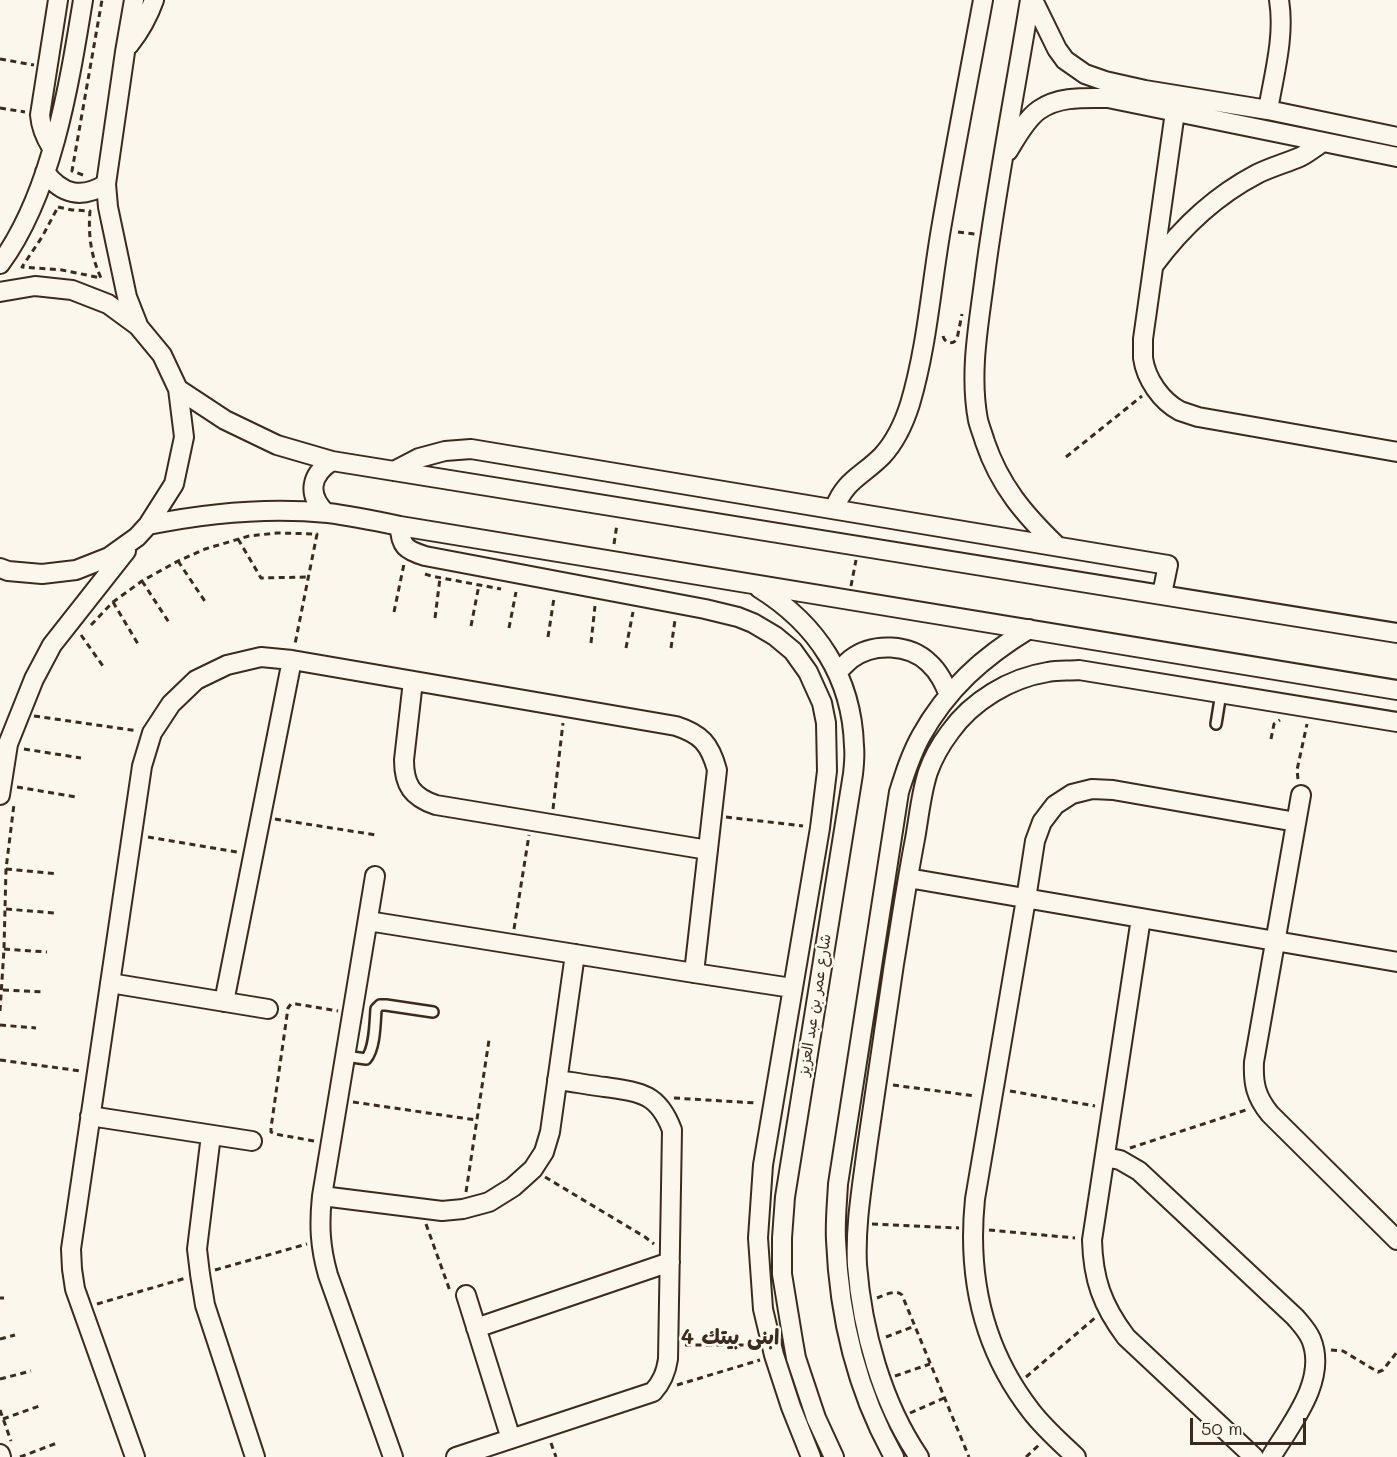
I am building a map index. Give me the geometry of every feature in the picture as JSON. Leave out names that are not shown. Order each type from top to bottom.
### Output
[{"type":"street","points":[[52,148],[41,126],[40,115],[58,0]]},
{"type":"street","points":[[0,264],[11,250],[32,210],[45,172],[65,100],[83,0]]},
{"type":"street","points":[[134,0],[124,52],[106,184],[108,207],[127,297],[138,326]]},
{"type":"street","points":[[124,52],[138,34],[154,0]]},
{"type":"street","points":[[834,509],[847,484],[882,456],[893,442],[910,404],[925,339],[941,229],[983,0]]},
{"type":"street","points":[[1031,0],[1065,60],[1085,74],[1145,90],[1268,110],[1397,137]]},
{"type":"street","points":[[1031,0],[990,237],[974,381],[979,422],[991,460],[1011,496],[1032,522],[1057,546]]},
{"type":"street","points":[[1268,110],[1279,44],[1281,24],[1279,0]]},
{"type":"street","points":[[1004,158],[1021,130],[1038,110],[1058,101],[1082,98],[1108,98],[1397,157]]},
{"type":"street","points":[[1175,112],[1143,339],[1143,358],[1147,374],[1154,386],[1162,397],[1179,410],[1198,417],[1397,452]]},
{"type":"street","points":[[1153,266],[1183,230],[1218,199],[1258,174],[1301,156],[1323,142]]},
{"type":"street","points":[[45,172],[62,189],[73,192],[85,193],[106,184]]},
{"type":"street","points":[[0,292],[35,286],[72,290],[108,304],[138,326],[162,355],[178,389],[184,437],[174,484],[142,531],[52,645],[34,679],[4,740],[8,791]]},
{"type":"street","points":[[178,389],[225,420],[277,445],[332,461],[1397,633]]},
{"type":"street","points":[[394,471],[419,458],[445,451],[471,449],[1168,565],[1162,594]]},
{"type":"street","points":[[326,513],[314,496],[313,485],[316,475],[332,461]]},
{"type":"street","points":[[0,568],[8,571],[42,574],[76,570],[108,557],[142,531],[182,518],[244,512],[326,513],[1397,690]]},
{"type":"street","points":[[400,526],[400,537],[408,549],[434,558],[723,613],[753,623],[775,636],[793,651],[808,672],[822,703],[826,723],[827,771],[819,833],[763,1165],[758,1238],[763,1309],[773,1351],[791,1407],[812,1457]]},
{"type":"street","name":"شارع عمر بن عبد العزيز","points":[[753,583],[779,600],[802,621],[822,645],[847,696],[855,748],[853,774],[789,1168],[782,1227],[782,1274],[796,1358],[816,1418],[834,1457]]},
{"type":"street","points":[[894,1457],[865,1394],[849,1343],[840,1291],[836,1238],[838,1184],[898,792],[908,764],[936,711],[977,666],[1002,646],[1029,629]]},
{"type":"street","points":[[837,672],[852,658],[870,650],[890,647],[910,651],[928,661],[941,676],[949,695]]},
{"type":"street","points":[[135,1457],[75,1289],[71,1249],[142,766],[152,733],[171,704],[196,680],[227,664],[261,657],[292,660],[676,726],[692,731],[704,741],[713,754],[717,770],[693,973]]},
{"type":"street","points":[[224,1002],[292,660]]},
{"type":"street","points":[[920,1457],[897,1418],[881,1381],[869,1343],[861,1304],[857,1264],[857,1223],[886,1015],[923,792],[928,772],[950,731],[968,711],[990,694],[1018,680],[1048,672],[1080,670],[1397,722]]},
{"type":"street","points":[[1275,702],[1281,671]]},
{"type":"street","points":[[413,681],[404,772],[407,784],[414,794],[424,801],[436,805],[708,850]]},
{"type":"street","points":[[1076,1457],[1031,1412],[1014,1388],[996,1354],[983,1318],[975,1281],[972,1229],[974,1209],[1035,841],[1042,822],[1055,806],[1072,794],[1092,789],[1113,790],[1296,822]]},
{"type":"street","points":[[1301,795],[1254,1062],[1256,1091],[1270,1114],[1397,1240]]},
{"type":"street","points":[[819,833],[842,841]]},
{"type":"street","points":[[375,876],[322,1196],[320,1240],[328,1275],[393,1457]]},
{"type":"street","points":[[908,878],[1397,962]]},
{"type":"street","points":[[1141,918],[1092,1240],[1095,1276],[1106,1308],[1126,1336],[1254,1457]]},
{"type":"street","points":[[368,921],[792,988]]},
{"type":"street","points":[[322,1196],[442,1211],[463,1209],[489,1202],[513,1187],[533,1170],[544,1152],[550,1132],[574,954]]},
{"type":"street","points":[[110,983],[268,1009]]},
{"type":"street","points":[[865,1012],[886,1015]]},
{"type":"street","points":[[456,1457],[652,1392],[661,1383],[666,1371],[672,1130],[659,1106],[636,1091],[557,1080]]},
{"type":"street","points":[[90,1116],[252,1141]]},
{"type":"street","points":[[212,1135],[197,1249],[200,1274],[205,1305],[255,1457]]},
{"type":"street","points":[[1105,1157],[1120,1160],[1139,1170],[1305,1328],[1315,1354],[1313,1382],[1308,1396],[1271,1457]]},
{"type":"street","points":[[763,1165],[789,1168]]},
{"type":"street","points":[[476,1328],[670,1262]]},
{"type":"street","points":[[466,1295],[511,1439]]},
{"type":"street","points":[[773,1351],[793,1341]]},
{"type":"lane","points":[[1216,724],[1221,693]]},
{"type":"lane","points":[[345,1056],[366,1059],[369,1056],[372,1049],[376,1009],[380,1005],[433,1012]]},
{"type":"path","points":[[88,177],[72,171],[102,0]]},
{"type":"path","points":[[0,59],[48,68]]},
{"type":"path","points":[[58,207],[90,211],[90,245],[101,278],[62,270],[22,267],[58,207]]},
{"type":"path","points":[[941,229],[990,237]]},
{"type":"path","points":[[943,334],[947,342],[956,341],[962,313]]},
{"type":"path","points":[[1066,456],[1154,386]]},
{"type":"path","points":[[611,560],[620,507]]},
{"type":"path","points":[[89,627],[113,602],[142,581],[205,549],[249,536],[278,533],[317,534],[292,660]]},
{"type":"path","points":[[238,539],[261,578],[308,577]]},
{"type":"path","points":[[849,600],[859,546]]},
{"type":"path","points":[[394,612],[408,549]]},
{"type":"path","points":[[178,561],[206,603]]},
{"type":"path","points":[[435,618],[440,578]]},
{"type":"path","points":[[142,581],[170,624]]},
{"type":"path","points":[[471,626],[479,585]]},
{"type":"path","points":[[509,628],[516,592]]},
{"type":"path","points":[[548,637],[554,598]]},
{"type":"path","points":[[113,602],[138,644]]},
{"type":"path","points":[[591,643],[595,606]]},
{"type":"path","points":[[626,648],[633,612]]},
{"type":"path","points":[[671,648],[675,620]]},
{"type":"path","points":[[74,643],[81,635],[105,669]]},
{"type":"path","points":[[552,824],[565,707]]},
{"type":"path","points":[[36,708],[33,716],[152,733]]},
{"type":"path","points":[[1298,770],[1307,724]]},
{"type":"path","points":[[22,759],[24,749],[81,758]]},
{"type":"path","points":[[0,1011],[6,909],[8,791],[19,778]]},
{"type":"path","points":[[8,791],[76,797]]},
{"type":"path","points":[[713,816],[819,833]]},
{"type":"path","points":[[261,817],[376,835]]},
{"type":"path","points":[[512,944],[531,821]]},
{"type":"path","points":[[132,835],[254,854]]},
{"type":"path","points":[[6,869],[58,874]]},
{"type":"path","points":[[6,909],[54,913]]},
{"type":"path","points":[[4,949],[47,952]]},
{"type":"path","points":[[2,990],[43,992]]},
{"type":"path","points":[[331,1144],[271,1132],[287,1012],[291,1005],[296,1004],[352,1013]]},
{"type":"path","points":[[0,1025],[36,1028]]},
{"type":"path","points":[[463,1209],[489,1040]]},
{"type":"path","points":[[0,1060],[97,1073]]},
{"type":"path","points":[[876,1083],[993,1093],[1111,1109]]},
{"type":"path","points":[[648,1097],[774,1104]]},
{"type":"path","points":[[338,1100],[476,1120]]},
{"type":"path","points":[[1105,1157],[1262,1104]]},
{"type":"path","points":[[533,1170],[645,1237],[670,1262]]},
{"type":"path","points":[[420,1208],[448,1289],[456,1295],[466,1295]]},
{"type":"path","points":[[81,1308],[320,1240]]},
{"type":"path","points":[[861,1304],[900,1292],[969,1457]]},
{"type":"path","points":[[1014,1388],[1106,1308]]},
{"type":"path","points":[[869,1343],[915,1326]]},
{"type":"path","points":[[0,1339],[15,1335]]},
{"type":"path","points":[[668,1345],[773,1351]]},
{"type":"path","points":[[1315,1354],[1340,1350],[1378,1372],[1383,1370],[1397,1352]]},
{"type":"path","points":[[652,1392],[773,1351]]},
{"type":"path","points":[[881,1381],[930,1364]]},
{"type":"path","points":[[0,1379],[30,1371]]},
{"type":"path","points":[[897,1418],[944,1398]]},
{"type":"path","points":[[3,1419],[42,1405]]},
{"type":"path","points":[[0,1410],[3,1419],[5,1453]]},
{"type":"path","points":[[20,1457],[57,1443]]},
{"type":"district","name":"ابنى بيتك 4","points":[[730,1338]]}]
